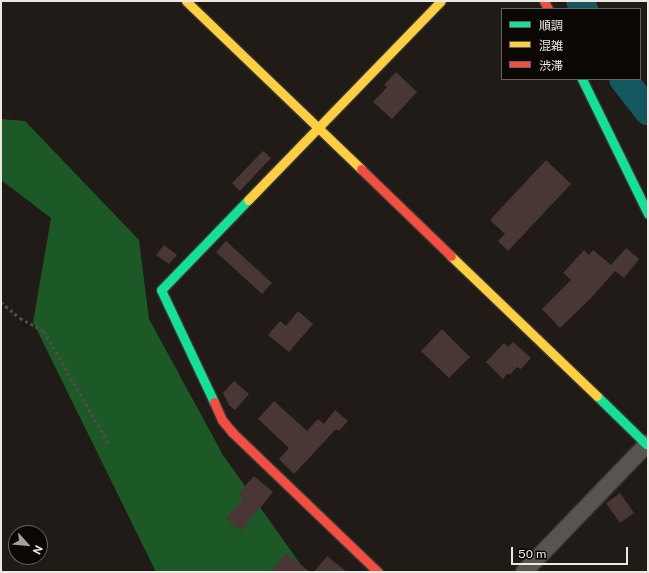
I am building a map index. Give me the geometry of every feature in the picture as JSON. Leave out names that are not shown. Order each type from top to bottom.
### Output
[{"type":"street","points":[[186,1],[647,443],[524,572]]},
{"type":"street","points":[[378,572],[232,432],[222,420],[161,290],[317,127],[441,1]]},
{"type":"street","points":[[583,80],[641,184],[648,214]]},
{"type":"path","points":[[1,302],[20,318],[44,331],[109,444]]},
{"type":"green space","points":[[1,119],[25,121],[139,240],[149,319],[223,455],[306,572],[156,572],[33,322],[51,218],[1,180]]},
{"type":"building","points":[[396,72],[417,92],[392,119],[373,102],[387,87],[384,85]]},
{"type":"building","points":[[263,151],[271,158],[240,191],[232,183]]},
{"type":"building","points":[[546,160],[571,184],[508,251],[498,241],[505,234],[490,220]]},
{"type":"building","points":[[226,241],[272,283],[262,294],[216,252]]},
{"type":"building","points":[[164,245],[177,255],[169,264],[156,255]]},
{"type":"building","points":[[626,248],[639,259],[624,278],[615,271],[591,298],[560,328],[542,309],[571,280],[563,273],[584,250],[589,255],[593,250],[611,265]]},
{"type":"building","points":[[298,311],[313,324],[289,352],[268,335],[280,321],[286,326]]},
{"type":"building","points":[[442,329],[470,357],[449,378],[421,351]]},
{"type":"building","points":[[513,342],[531,358],[521,369],[517,367],[511,374],[507,374],[503,379],[486,362],[504,343],[508,347]]},
{"type":"building","points":[[234,381],[249,394],[235,410],[229,405],[223,393]]},
{"type":"building","points":[[274,401],[307,431],[318,419],[324,424],[335,410],[348,421],[339,431],[336,429],[294,474],[279,459],[289,448],[258,419]]},
{"type":"building","points":[[254,476],[273,492],[241,531],[226,519],[243,498],[238,494]]},
{"type":"building","points":[[620,493],[634,513],[620,523],[606,503]]},
{"type":"building","points":[[286,553],[310,572],[271,572]]},
{"type":"building","points":[[327,556],[347,572],[314,572]]},
{"type":"waterway","points":[[580,1],[584,8]]},
{"type":"waterway","points":[[624,80],[648,111]]},
{"type":"traffic: fast","points":[[582,80],[648,214]]},
{"type":"traffic: fast","points":[[214,402],[161,290],[248,200]]},
{"type":"traffic: fast","points":[[597,396],[646,444]]},
{"type":"traffic: slow","points":[[186,1],[361,169]]},
{"type":"traffic: slow","points":[[248,200],[441,1]]},
{"type":"traffic: slow","points":[[451,256],[597,396]]},
{"type":"traffic: jam","points":[[544,1],[548,8]]},
{"type":"traffic: jam","points":[[361,169],[451,256]]},
{"type":"traffic: jam","points":[[214,402],[222,420],[232,432],[378,572]]}]
